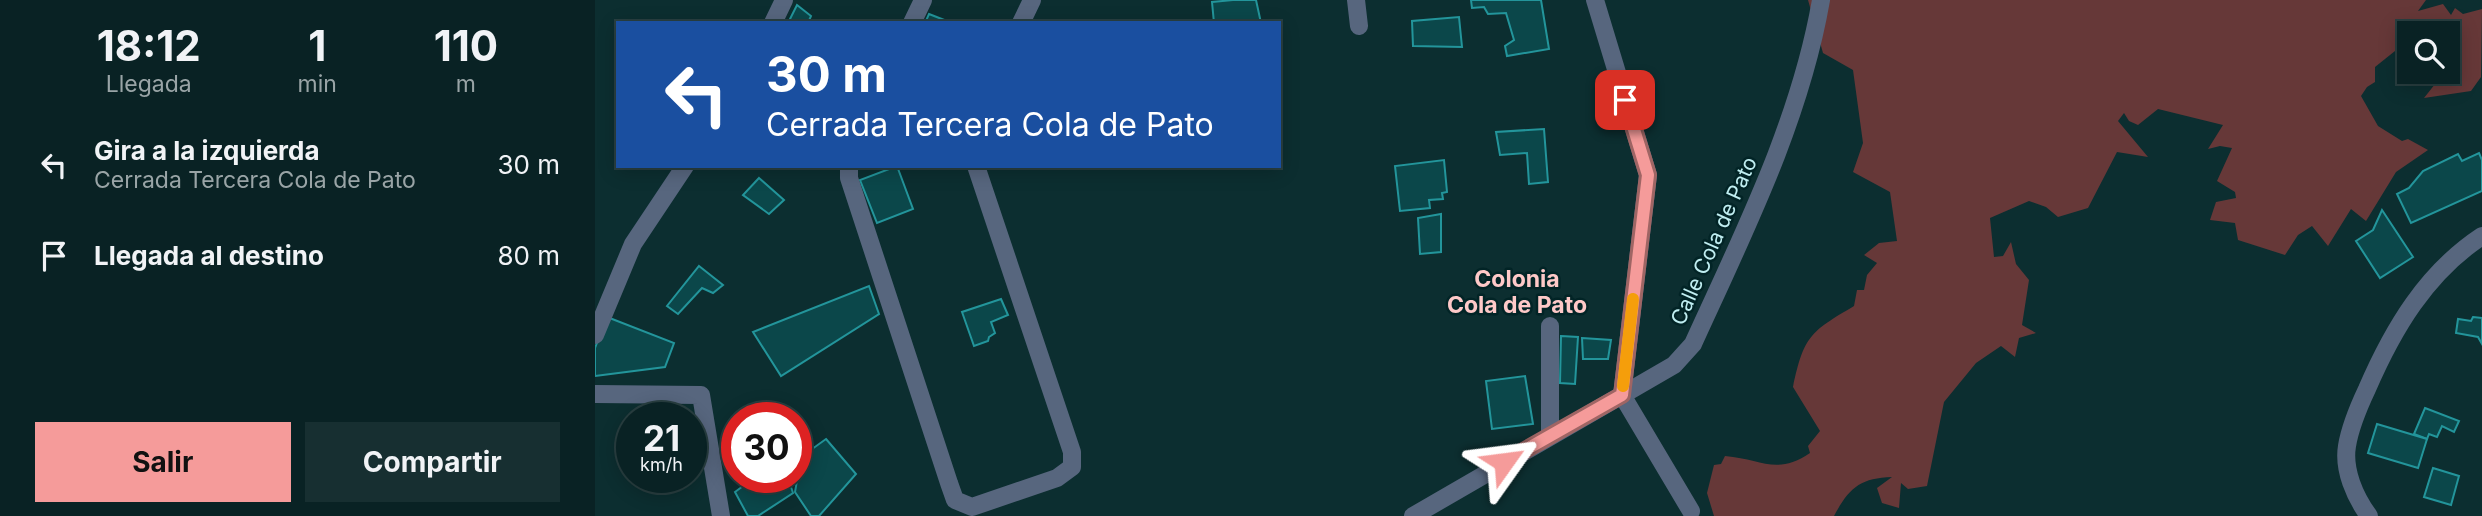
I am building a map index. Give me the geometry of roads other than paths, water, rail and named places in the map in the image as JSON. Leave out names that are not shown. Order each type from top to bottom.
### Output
[{"type":"street","points":[[774,21],[784,0]]},
{"type":"street","points":[[913,21],[923,0]]},
{"type":"street","points":[[1022,21],[1032,0]]},
{"type":"street","points":[[1356,0],[1359,26]]},
{"type":"street","points":[[1595,0],[1648,175],[1622,395],[1691,511]]},
{"type":"street","name":"Calle Cola de Pato","points":[[1413,516],[1674,365],[1693,344],[1768,178],[1812,52],[1821,0]]},
{"type":"street","points":[[595,335],[633,244],[684,168]]},
{"type":"street","points":[[849,168],[849,178],[949,484],[955,500],[972,507],[1057,478],[1072,467],[1072,452],[976,168]]},
{"type":"street","points":[[2369,516],[2353,490],[2348,465],[2347,446],[2362,401],[2400,319],[2427,285],[2463,249],[2482,236]]},
{"type":"street","points":[[1550,326],[1550,435]]},
{"type":"street","points":[[595,394],[701,395],[721,516]]},
{"type":"district","name":"Colonia Cola de Pato","points":[[1517,292]]}]
